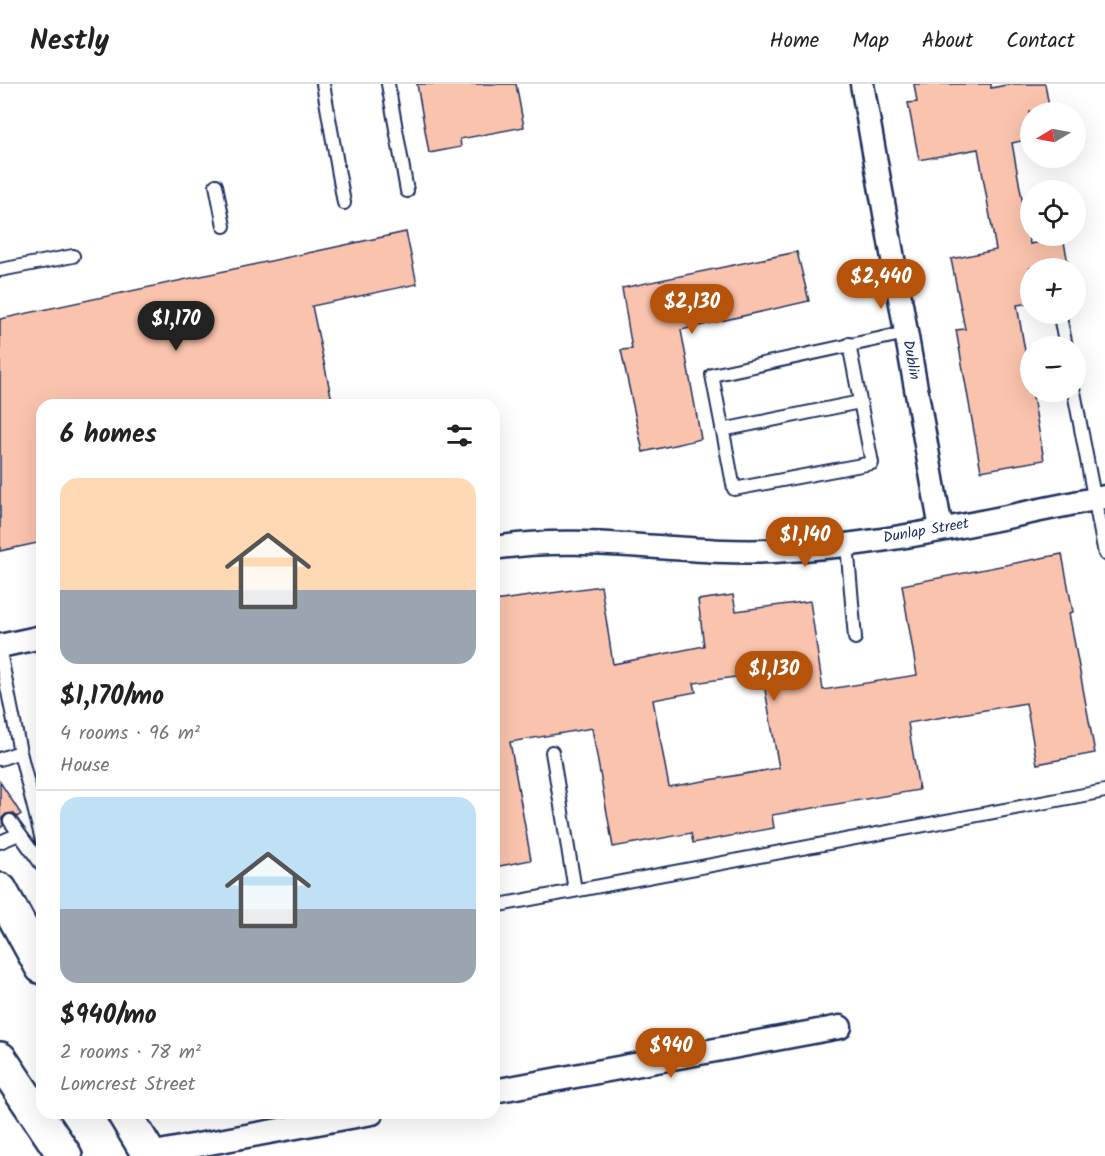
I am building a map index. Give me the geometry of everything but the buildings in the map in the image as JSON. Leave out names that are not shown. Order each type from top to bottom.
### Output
[{"type":"highway","points":[[0,890],[36,956]]},
{"type":"highway","points":[[0,921],[36,975]]},
{"type":"highway","points":[[0,1059],[36,1113]]},
{"type":"highway","points":[[40,1119],[65,1156]]},
{"type":"highway","points":[[128,1119],[149,1155]]},
{"type":"street","name":"Dublin","points":[[862,84],[941,529]]},
{"type":"street","name":"Dunlap Street","points":[[500,547],[524,543],[586,541],[705,551],[774,551],[847,544],[941,529],[1100,498]]},
{"type":"street","points":[[0,646],[36,638]]},
{"type":"street","points":[[500,1090],[840,1027]]},
{"type":"street","points":[[149,1155],[340,1119]]},
{"type":"lane","points":[[323,84],[344,203]]},
{"type":"lane","points":[[388,84],[407,190]]},
{"type":"lane","points":[[216,185],[224,226]]},
{"type":"lane","points":[[0,270],[73,256]]},
{"type":"lane","points":[[849,344],[872,464],[734,489],[712,375],[849,344],[906,333]]},
{"type":"lane","points":[[722,430],[860,402]]},
{"type":"lane","points":[[1076,402],[1100,498],[1105,554]]},
{"type":"lane","points":[[847,544],[855,638]]},
{"type":"lane","points":[[0,652],[20,752],[36,816]]},
{"type":"lane","points":[[0,759],[20,752]]},
{"type":"lane","points":[[552,752],[575,890]]},
{"type":"lane","points":[[500,905],[1105,791]]},
{"type":"lane","points":[[10,821],[36,857]]},
{"type":"lane","points":[[0,842],[19,834]]}]
